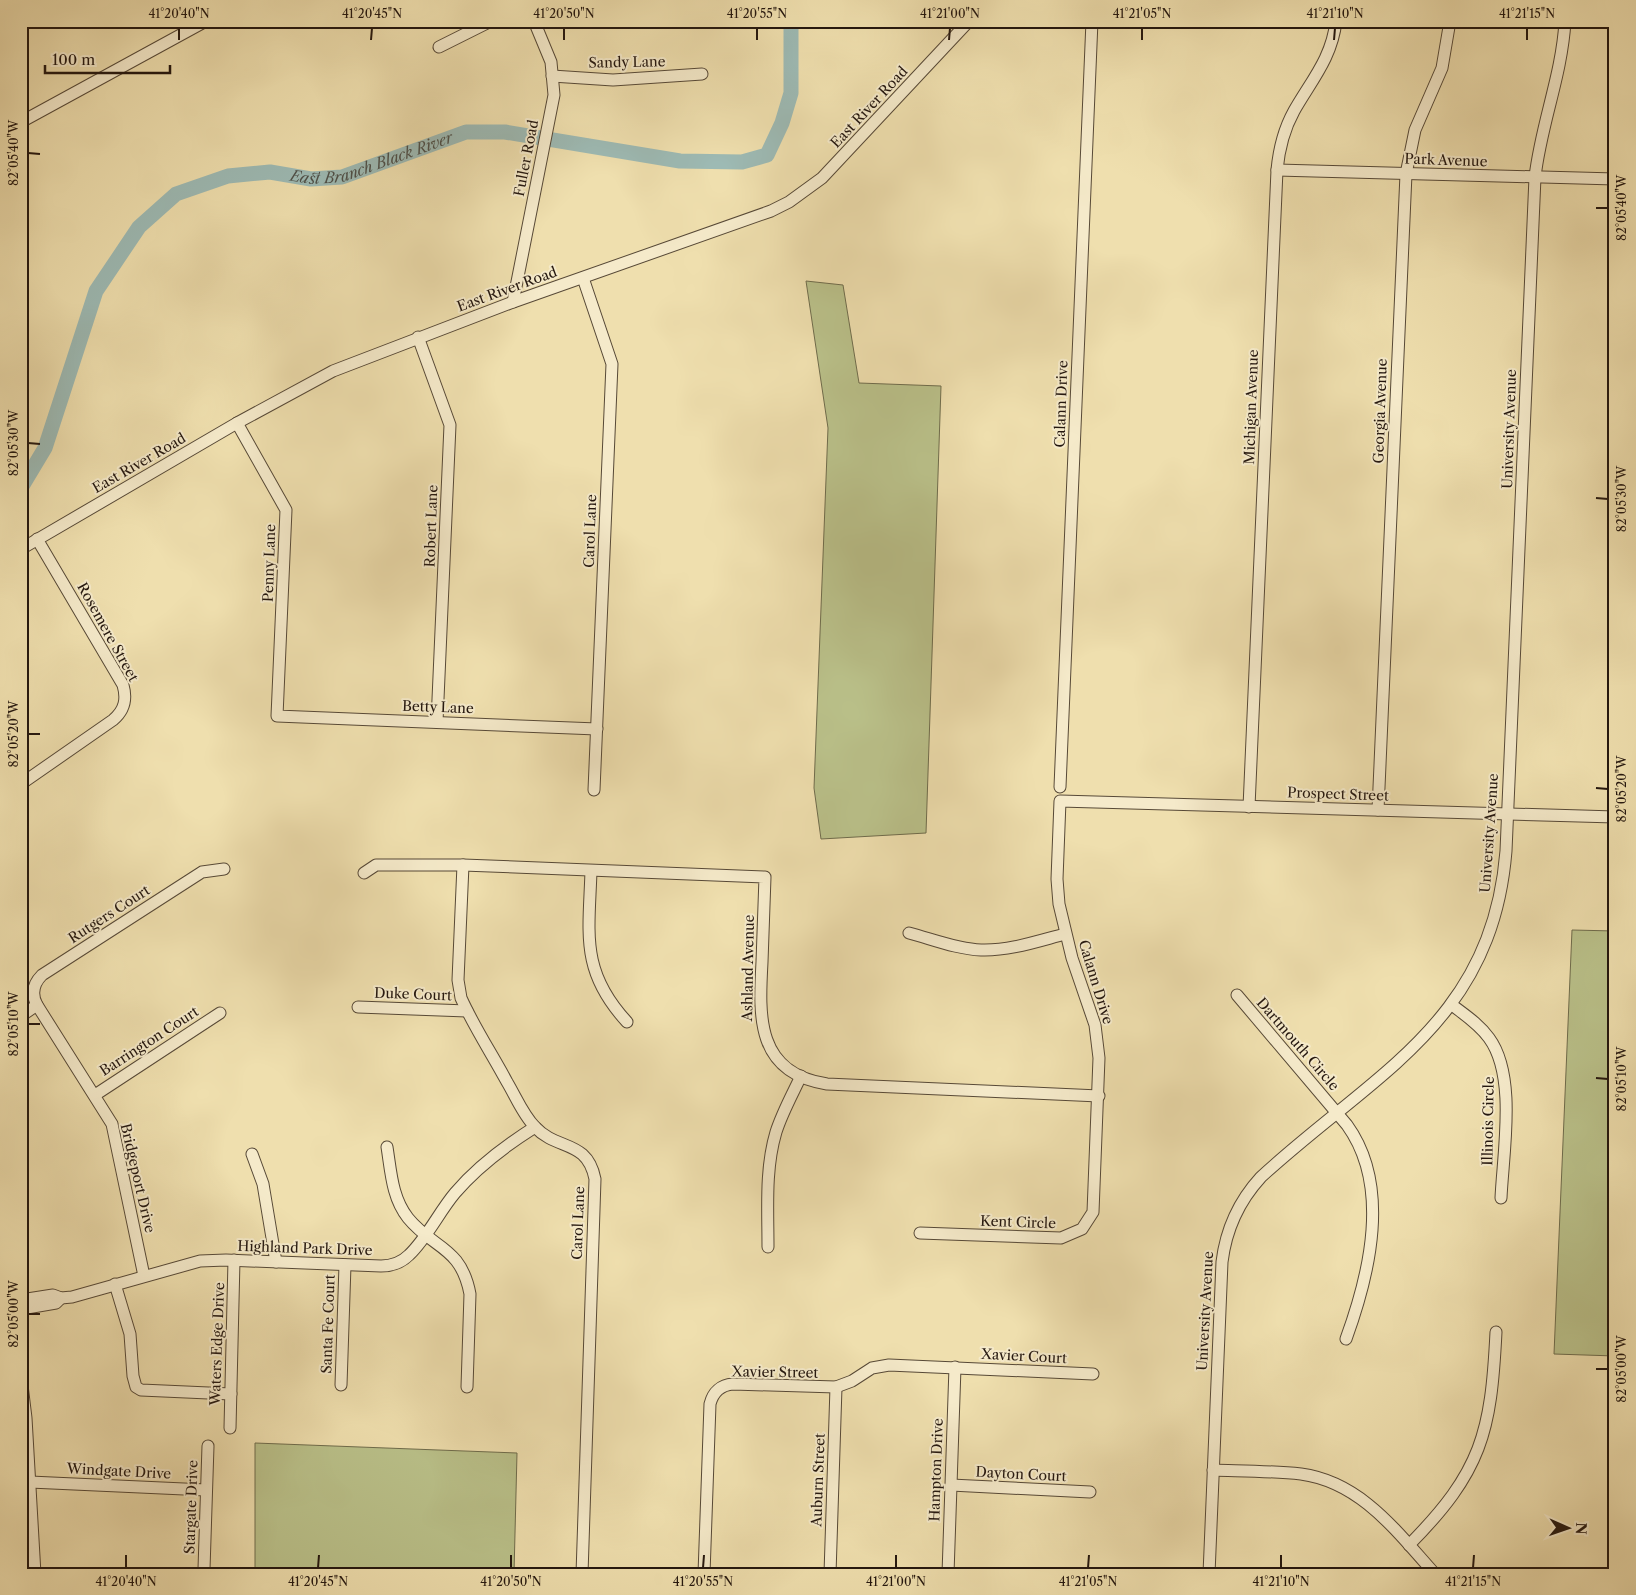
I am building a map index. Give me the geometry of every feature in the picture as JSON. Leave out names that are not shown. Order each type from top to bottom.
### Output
[{"type":"street","points":[[21,122],[206,21]]},
{"type":"street","points":[[440,47],[491,21]]},
{"type":"street","name":"Fuller Road","points":[[513,302],[554,94],[551,62],[534,21]]},
{"type":"street","name":"East River Road","points":[[21,549],[237,423],[333,371],[513,302],[772,211],[806,191],[841,158],[969,21]]},
{"type":"street","name":"Calann Drive","points":[[1060,787],[1092,21]]},
{"type":"street","name":"Michigan Avenue","points":[[1249,807],[1278,155],[1288,125],[1326,61],[1336,21]]},
{"type":"street","name":"Georgia Avenue","points":[[1378,810],[1406,174],[1415,130],[1442,68],[1450,21]]},
{"type":"street","name":"University Avenue","points":[[1209,1574],[1222,1262],[1229,1227],[1243,1200],[1261,1177],[1424,1038],[1452,1005],[1477,963],[1495,918],[1504,870],[1535,177],[1543,130],[1556,85],[1564,21]]},
{"type":"street","name":"Sandy Lane","points":[[552,76],[613,80],[702,74]]},
{"type":"street","name":"Park Avenue","points":[[1277,170],[1615,180]]},
{"type":"street","name":"Carol Lane","points":[[583,278],[612,364],[594,790]]},
{"type":"street","name":"Robert Lane","points":[[418,337],[450,425],[437,722]]},
{"type":"street","name":"Penny Lane","points":[[237,423],[286,510],[278,716]]},
{"type":"street","name":"Rosemere Street","points":[[21,784],[113,720],[122,711],[126,697],[123,685],[37,539]]},
{"type":"street","name":"Betty Lane","points":[[278,716],[597,729]]},
{"type":"street","name":"Calann Drive","points":[[1060,801],[1057,879],[1065,934],[1095,1024],[1099,1058],[1094,1202]]},
{"type":"street","name":"Prospect Street","points":[[1060,801],[1615,817]]},
{"type":"street","name":"Ashland Avenue","points":[[364,873],[376,865],[463,865],[765,877],[760,1019],[766,1038],[775,1055],[789,1069],[820,1083],[836,1085],[1098,1096]]},
{"type":"street","name":"Carol Lane","points":[[463,865],[458,980],[461,998],[535,1127],[547,1137],[577,1149],[584,1155],[590,1163],[595,1179],[582,1574]]},
{"type":"street","name":"Rutgers Court","points":[[37,1005],[33,992],[34,986],[42,975],[202,872],[224,869]]},
{"type":"street","points":[[591,871],[588,931],[591,961],[601,988],[627,1022]]},
{"type":"street","points":[[909,933],[961,947],[981,950],[1010,947],[1065,934]]},
{"type":"street","name":"Dartmouth Circle","points":[[1237,995],[1337,1112],[1353,1133],[1363,1151],[1372,1191],[1368,1256],[1362,1288],[1346,1339]]},
{"type":"street","points":[[21,1016],[37,1005]]},
{"type":"street","name":"Bridgeport Drive","points":[[37,1005],[106,1112],[116,1136],[144,1276]]},
{"type":"street","name":"Illinois Circle","points":[[1452,1005],[1478,1025],[1488,1036],[1500,1056],[1504,1071],[1506,1094],[1501,1198]]},
{"type":"street","name":"Duke Court","points":[[358,1007],[467,1011]]},
{"type":"street","name":"Barrington Court","points":[[95,1095],[220,1013]]},
{"type":"street","points":[[768,1246],[768,1182],[772,1149],[781,1118],[801,1076]]},
{"type":"street","name":"Highland Park Drive","points":[[21,1300],[53,1295],[61,1298],[200,1261],[234,1260],[381,1266],[398,1263],[411,1254],[455,1193],[472,1174],[512,1142],[535,1127]]},
{"type":"street","points":[[387,1147],[397,1200],[408,1218],[425,1234],[451,1253],[468,1282],[470,1294],[467,1387]]},
{"type":"street","points":[[252,1154],[263,1184],[276,1262]]},
{"type":"street","name":"Kent Circle","points":[[920,1233],[1061,1238],[1074,1234],[1087,1224],[1094,1202]]},
{"type":"street","name":"Waters Edge Drive","points":[[230,1428],[234,1260]]},
{"type":"street","name":"Santa Fe Court","points":[[341,1385],[344,1265]]},
{"type":"street","points":[[115,1284],[130,1334],[133,1376],[136,1387],[141,1390],[231,1394]]},
{"type":"street","points":[[21,1309],[56,1303],[61,1298]]},
{"type":"street","points":[[1409,1545],[1444,1508],[1474,1459],[1491,1404],[1496,1332]]},
{"type":"street","name":"Xavier Street","points":[[704,1574],[710,1404],[714,1393],[724,1386],[733,1384],[836,1387],[880,1366],[954,1367]]},
{"type":"street","name":"Xavier Court","points":[[954,1367],[1093,1374]]},
{"type":"street","name":"Hampton Drive","points":[[948,1574],[954,1367]]},
{"type":"street","points":[[21,1377],[30,1482],[35,1574]]},
{"type":"street","name":"Auburn Street","points":[[830,1574],[836,1387]]},
{"type":"street","name":"Stargate Drive","points":[[204,1568],[208,1446]]},
{"type":"street","points":[[1213,1470],[1301,1474],[1330,1481],[1366,1501],[1435,1574]]},
{"type":"street","name":"Windgate Drive","points":[[30,1482],[206,1490]]},
{"type":"street","name":"Dayton Court","points":[[951,1485],[1090,1492]]},
{"type":"green space","points":[[806,281],[843,285],[859,383],[941,386],[926,833],[821,839],[814,788],[828,428]]},
{"type":"green space","points":[[1572,930],[1615,931],[1615,1356],[1554,1354]]},
{"type":"green space","points":[[255,1443],[517,1453],[514,1574],[255,1574]]},
{"type":"waterway","name":"East Branch Black River","points":[[21,488],[45,448],[96,291],[139,227],[176,194],[228,176],[270,172],[311,179],[342,177],[466,132],[505,132],[680,161],[742,162],[767,155],[782,123],[791,93],[791,21]]}]
